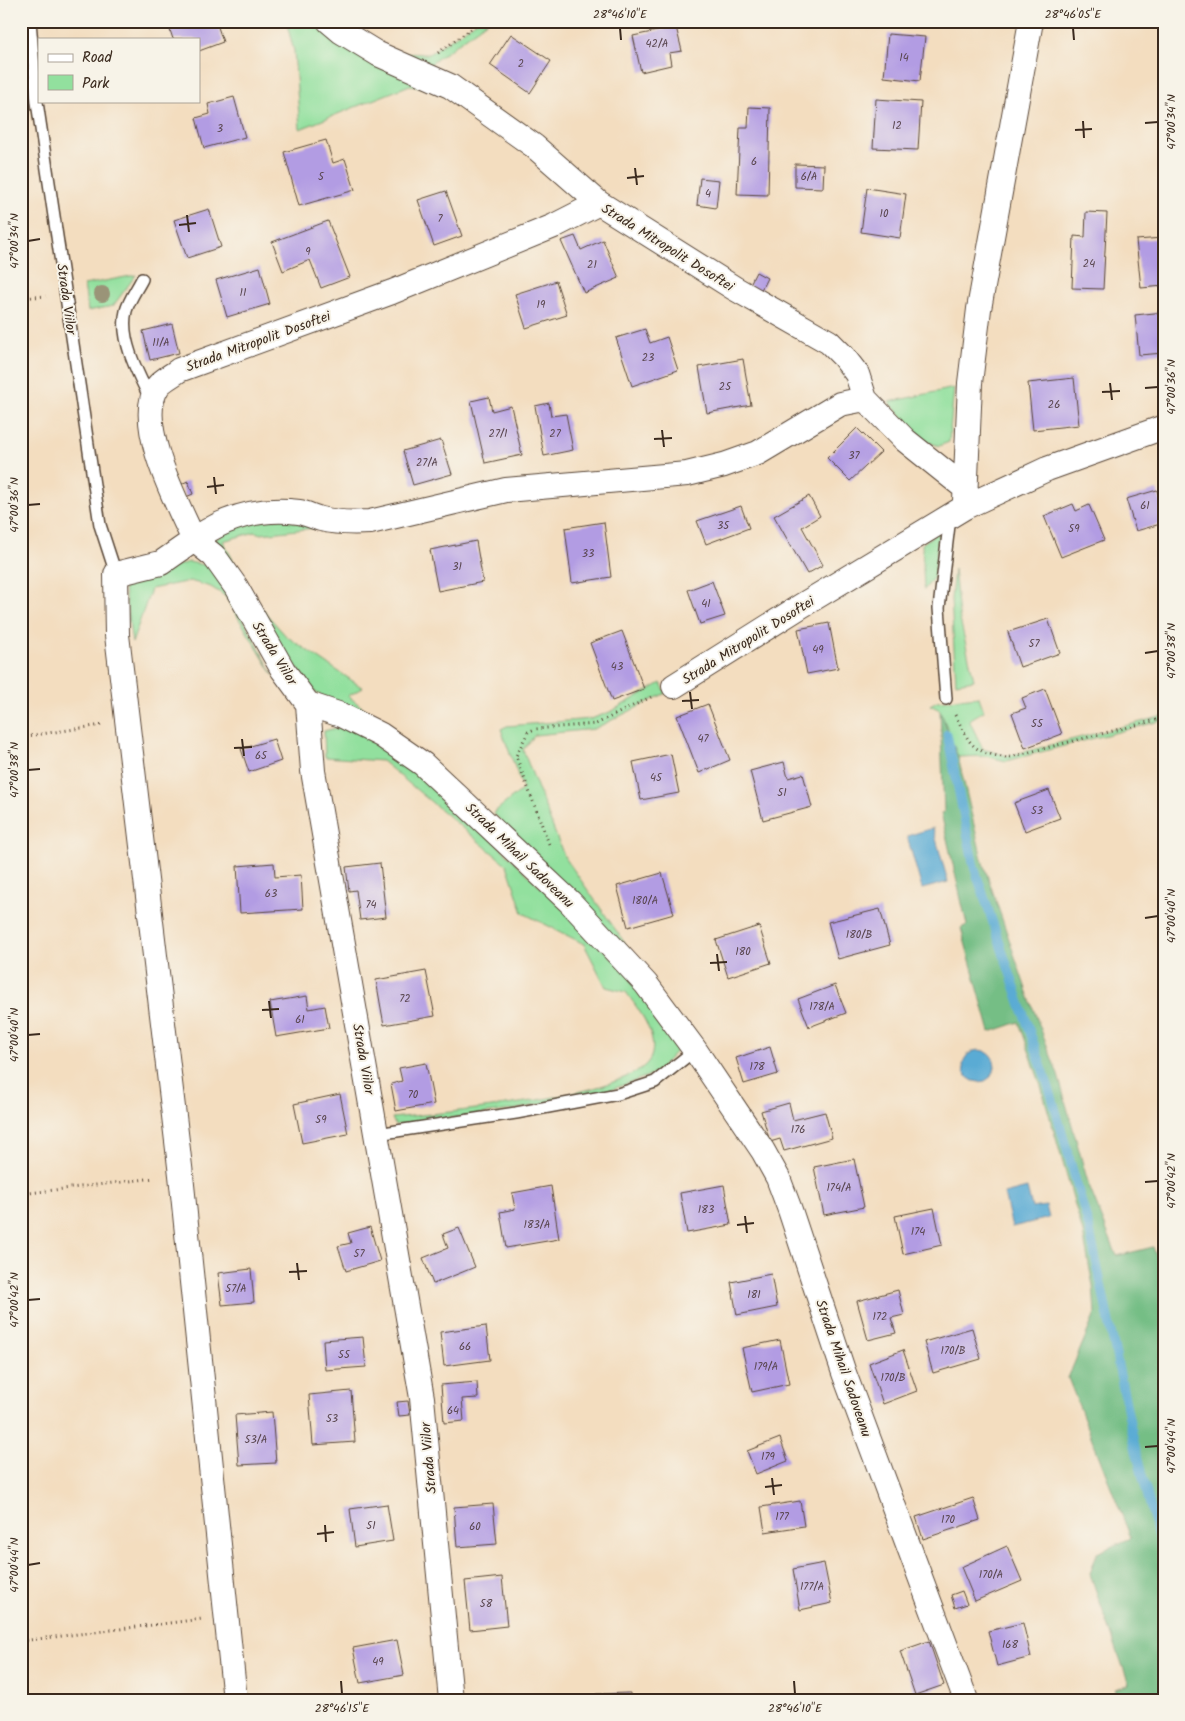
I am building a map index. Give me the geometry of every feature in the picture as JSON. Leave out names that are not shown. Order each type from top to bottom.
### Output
[{"type":"street","points":[[329,21],[342,32],[378,54],[450,86],[534,146],[599,203]]},
{"type":"street","points":[[960,504],[970,382],[979,309],[1031,21]]},
{"type":"street","name":"Strada Mitropolit Dosoftei","points":[[151,400],[158,385],[179,370],[392,292],[554,226],[599,203],[734,288],[829,342],[857,374],[865,399],[906,440],[960,504]]},
{"type":"street","points":[[116,574],[161,563],[220,523],[239,516],[270,510],[300,512],[321,519],[360,523],[506,490],[687,474],[724,465],[758,453],[840,404],[865,399]]},
{"type":"street","points":[[151,400],[152,432],[164,476],[194,540]]},
{"type":"street","name":"Strada Mitropolit Dosoftei","points":[[674,686],[960,504],[1047,469],[1164,427]]},
{"type":"street","name":"Strada Viilor","points":[[194,540],[214,556],[236,587],[283,670],[308,704],[313,771],[422,1398],[451,1700]]},
{"type":"street","name":"Strada Viilor","points":[[116,574],[117,635],[126,722],[181,1175],[235,1700]]},
{"type":"street","name":"Strada Mihail Sadoveanu","points":[[308,704],[341,715],[381,735],[423,764],[487,822],[604,936],[646,984],[695,1050],[763,1151],[778,1178],[844,1373],[966,1700]]},
{"type":"lane","name":"Strada Viilor","points":[[30,21],[37,102],[100,525],[116,574]]},
{"type":"lane","points":[[142,279],[126,310],[125,328],[135,369],[151,400]]},
{"type":"lane","points":[[946,699],[939,608],[960,504]]},
{"type":"lane","points":[[377,1134],[516,1113],[618,1094],[655,1082],[695,1050]]},
{"type":"path","points":[[415,70],[482,21]]},
{"type":"path","points":[[554,851],[549,844],[516,756],[528,732],[535,728],[596,724],[674,686]]},
{"type":"path","points":[[946,699],[973,747],[982,753],[1006,758],[1164,718]]},
{"type":"path","points":[[21,737],[126,722]]},
{"type":"path","points":[[21,1194],[181,1175]]},
{"type":"path","points":[[21,1641],[227,1616]]},
{"type":"green space","points":[[286,21],[318,21],[428,88],[410,85],[300,129],[294,51]]},
{"type":"green space","points":[[477,21],[488,21],[429,65],[401,53],[429,54]]},
{"type":"green space","points":[[136,275],[113,306],[88,311],[84,285]]},
{"type":"green space","points":[[954,388],[949,442],[939,446],[922,440],[889,402]]},
{"type":"green space","points":[[282,518],[315,528],[261,534],[255,532],[223,541],[254,600],[286,636],[363,688],[348,696],[390,729],[316,693],[272,634],[220,557],[216,539],[236,525]]},
{"type":"green space","points":[[939,531],[934,577],[924,590],[922,544]]},
{"type":"green space","points":[[189,562],[209,566],[231,596],[274,676],[225,596],[211,587],[190,581],[151,589],[132,643],[124,588],[135,579]]},
{"type":"green space","points":[[954,569],[959,615],[974,680],[956,683],[951,599]]},
{"type":"green space","points":[[661,683],[666,693],[594,729],[535,735],[523,750],[564,856],[643,969],[493,813],[523,789],[501,729],[507,726],[591,719],[610,712]]},
{"type":"green space","points":[[979,697],[984,711],[969,720],[983,749],[1008,756],[1164,716],[1164,720],[1006,761],[986,756],[958,757],[940,710],[930,705],[937,701]]},
{"type":"green space","points":[[940,710],[958,757],[983,863],[1027,992],[1058,1075],[1089,1186],[1117,1256],[1153,1247],[1164,1277],[1164,1700],[1118,1700],[1115,1689],[1129,1684],[1090,1574],[1097,1553],[1131,1538],[1068,1378],[1095,1314],[1093,1286],[1083,1233],[1041,1086],[1019,1022],[990,1032],[961,928],[967,925],[941,813],[944,812]]},
{"type":"green space","points":[[348,725],[437,785],[633,978],[680,1047],[656,1073],[613,1089],[513,1110],[395,1125],[392,1118],[532,1101],[574,1093],[610,1083],[637,1071],[651,1057],[653,1049],[652,1040],[646,1023],[626,992],[606,987],[584,944],[523,913],[507,865],[382,761],[325,757],[324,731]]},
{"type":"water","points":[[933,828],[948,882],[922,889],[907,836]]},
{"type":"water","points":[[979,1050],[985,1051],[990,1055],[994,1060],[994,1072],[990,1077],[985,1081],[979,1082],[973,1081],[968,1077],[964,1072],[963,1066],[964,1060],[968,1055],[973,1051]]},
{"type":"water","points":[[1027,1188],[1032,1208],[1046,1206],[1049,1218],[1012,1227],[1004,1194]]},
{"type":"building","points":[[167,21],[216,21],[223,42],[200,51],[200,38],[173,38]]},
{"type":"building","points":[[753,21],[795,21],[795,22],[754,28]]},
{"type":"building","points":[[676,27],[682,51],[669,53],[671,65],[641,72],[633,36]]},
{"type":"building","points":[[511,34],[551,61],[530,93],[490,65]]},
{"type":"building","points":[[888,34],[925,37],[920,81],[884,77]]},
{"type":"building","points":[[234,97],[245,137],[204,148],[196,118],[210,114],[208,104]]},
{"type":"building","points":[[876,99],[921,102],[918,150],[873,148]]},
{"type":"building","points":[[749,107],[770,108],[768,195],[737,194],[740,128],[748,128]]},
{"type":"building","points":[[326,140],[333,163],[345,159],[355,190],[299,206],[284,152]]},
{"type":"building","points":[[795,164],[824,165],[823,188],[795,187]]},
{"type":"building","points":[[700,178],[719,180],[716,208],[697,205]]},
{"type":"building","points":[[867,188],[906,194],[900,238],[861,232]]},
{"type":"building","points":[[446,191],[462,236],[434,246],[418,200]]},
{"type":"building","points":[[209,209],[221,247],[187,258],[174,220]]},
{"type":"building","points":[[1086,212],[1107,213],[1103,289],[1072,288],[1074,236],[1085,237]]},
{"type":"building","points":[[328,221],[350,277],[321,288],[310,260],[283,271],[272,242]]},
{"type":"building","points":[[575,236],[581,250],[603,240],[619,278],[584,293],[561,241]]},
{"type":"building","points":[[1163,238],[1164,286],[1141,288],[1136,240]]},
{"type":"building","points":[[260,267],[270,304],[227,317],[216,280]]},
{"type":"building","points":[[756,272],[767,278],[760,292],[749,286]]},
{"type":"building","points":[[556,281],[567,315],[526,328],[515,294]]},
{"type":"building","points":[[1164,312],[1164,353],[1139,355],[1135,315]]},
{"type":"building","points":[[172,324],[179,353],[150,360],[143,331]]},
{"type":"building","points":[[645,329],[650,343],[667,337],[678,370],[632,386],[616,338]]},
{"type":"building","points":[[743,359],[751,405],[707,413],[699,367]]},
{"type":"building","points":[[1074,378],[1079,425],[1033,430],[1028,383]]},
{"type":"building","points":[[489,397],[492,411],[511,406],[522,455],[485,463],[471,401]]},
{"type":"building","points":[[549,403],[551,416],[566,414],[573,450],[544,456],[535,406]]},
{"type":"building","points":[[857,428],[881,452],[850,481],[827,458]]},
{"type":"building","points":[[441,440],[452,474],[413,485],[403,451]]},
{"type":"building","points":[[188,481],[193,494],[186,497],[181,484]]},
{"type":"building","points":[[1157,490],[1164,512],[1164,523],[1136,531],[1126,499]]},
{"type":"building","points":[[809,496],[820,516],[802,527],[823,565],[807,574],[774,516]]},
{"type":"building","points":[[1073,504],[1076,511],[1089,505],[1104,540],[1061,557],[1044,516]]},
{"type":"building","points":[[741,506],[749,528],[706,544],[697,521]]},
{"type":"building","points":[[604,522],[611,577],[572,583],[565,528]]},
{"type":"building","points":[[476,541],[483,582],[438,591],[430,550]]},
{"type":"building","points":[[712,581],[725,616],[700,624],[688,590]]},
{"type":"building","points":[[1048,619],[1060,653],[1020,667],[1008,632]]},
{"type":"building","points":[[829,623],[838,668],[807,674],[798,629]]},
{"type":"building","points":[[622,631],[644,689],[612,701],[590,643]]},
{"type":"building","points":[[1045,689],[1062,734],[1025,748],[1012,713],[1026,708],[1022,698]]},
{"type":"building","points":[[708,704],[730,760],[699,773],[677,716]]},
{"type":"building","points":[[274,739],[281,761],[249,772],[241,749]]},
{"type":"building","points":[[671,754],[679,793],[641,800],[633,762]]},
{"type":"building","points":[[784,762],[788,778],[803,774],[812,807],[763,820],[750,771]]},
{"type":"building","points":[[1049,790],[1060,818],[1025,831],[1014,803]]},
{"type":"building","points":[[274,863],[275,877],[301,875],[303,909],[240,913],[237,866]]},
{"type":"building","points":[[380,863],[386,917],[360,920],[356,890],[349,891],[346,867]]},
{"type":"building","points":[[662,873],[674,914],[628,927],[617,886]]},
{"type":"building","points":[[880,909],[890,945],[838,959],[828,922]]},
{"type":"building","points":[[759,926],[771,963],[728,977],[716,940]]},
{"type":"building","points":[[426,971],[435,1016],[384,1025],[376,980]]},
{"type":"building","points":[[835,985],[846,1013],[809,1027],[798,999]]},
{"type":"building","points":[[307,996],[309,1009],[325,1006],[329,1028],[276,1037],[270,1002]]},
{"type":"building","points":[[770,1047],[778,1074],[744,1084],[736,1058]]},
{"type":"building","points":[[426,1063],[434,1104],[396,1111],[391,1084],[402,1081],[399,1068]]},
{"type":"building","points":[[340,1094],[348,1134],[302,1143],[294,1104]]},
{"type":"building","points":[[789,1103],[793,1120],[825,1112],[832,1138],[784,1151],[780,1139],[770,1142],[761,1111]]},
{"type":"building","points":[[854,1159],[864,1207],[824,1215],[814,1167]]},
{"type":"building","points":[[724,1185],[731,1225],[687,1233],[680,1193]]},
{"type":"building","points":[[551,1186],[559,1239],[506,1248],[500,1212],[515,1209],[512,1193]]},
{"type":"building","points":[[934,1208],[942,1245],[903,1254],[895,1216]]},
{"type":"building","points":[[370,1227],[380,1261],[346,1271],[338,1246],[351,1243],[348,1233]]},
{"type":"building","points":[[459,1228],[475,1267],[433,1284],[423,1258],[448,1248],[443,1234]]},
{"type":"building","points":[[251,1269],[254,1302],[222,1305],[218,1273]]},
{"type":"building","points":[[771,1274],[777,1307],[737,1315],[731,1282]]},
{"type":"building","points":[[898,1290],[904,1315],[891,1318],[896,1333],[868,1340],[857,1301]]},
{"type":"building","points":[[486,1326],[490,1360],[444,1366],[440,1332]]},
{"type":"building","points":[[972,1328],[981,1359],[933,1373],[924,1342]]},
{"type":"building","points":[[363,1337],[366,1367],[325,1370],[323,1340]]},
{"type":"building","points":[[780,1340],[789,1384],[752,1392],[742,1348]]},
{"type":"building","points":[[903,1350],[917,1391],[883,1404],[869,1363]]},
{"type":"building","points":[[477,1382],[478,1398],[462,1399],[464,1421],[444,1423],[441,1385]]},
{"type":"building","points":[[351,1391],[355,1442],[313,1445],[309,1395]]},
{"type":"building","points":[[408,1401],[410,1415],[399,1416],[397,1402]]},
{"type":"building","points":[[272,1412],[276,1463],[239,1465],[235,1415]]},
{"type":"building","points":[[780,1438],[788,1461],[756,1474],[747,1451]]},
{"type":"building","points":[[973,1498],[980,1520],[923,1539],[916,1517]]},
{"type":"building","points":[[800,1501],[804,1526],[765,1532],[761,1507]]},
{"type":"building","points":[[387,1504],[393,1541],[355,1547],[350,1509]]},
{"type":"building","points":[[493,1504],[497,1544],[457,1547],[454,1507]]},
{"type":"building","points":[[1007,1546],[1022,1581],[975,1601],[961,1567]]},
{"type":"building","points":[[824,1563],[832,1603],[800,1610],[793,1569]]},
{"type":"building","points":[[502,1577],[507,1626],[470,1630],[465,1581]]},
{"type":"building","points":[[962,1591],[967,1604],[955,1608],[951,1595]]},
{"type":"building","points":[[1023,1623],[1031,1657],[997,1666],[988,1631]]},
{"type":"building","points":[[397,1640],[404,1675],[360,1683],[353,1648]]},
{"type":"building","points":[[929,1641],[944,1685],[915,1695],[900,1651]]},
{"type":"building","points":[[630,1693],[630,1700],[597,1700],[596,1694]]},
{"type":"waterway","points":[[947,734],[974,867],[1052,1097],[1090,1231],[1136,1451],[1164,1559]]}]
